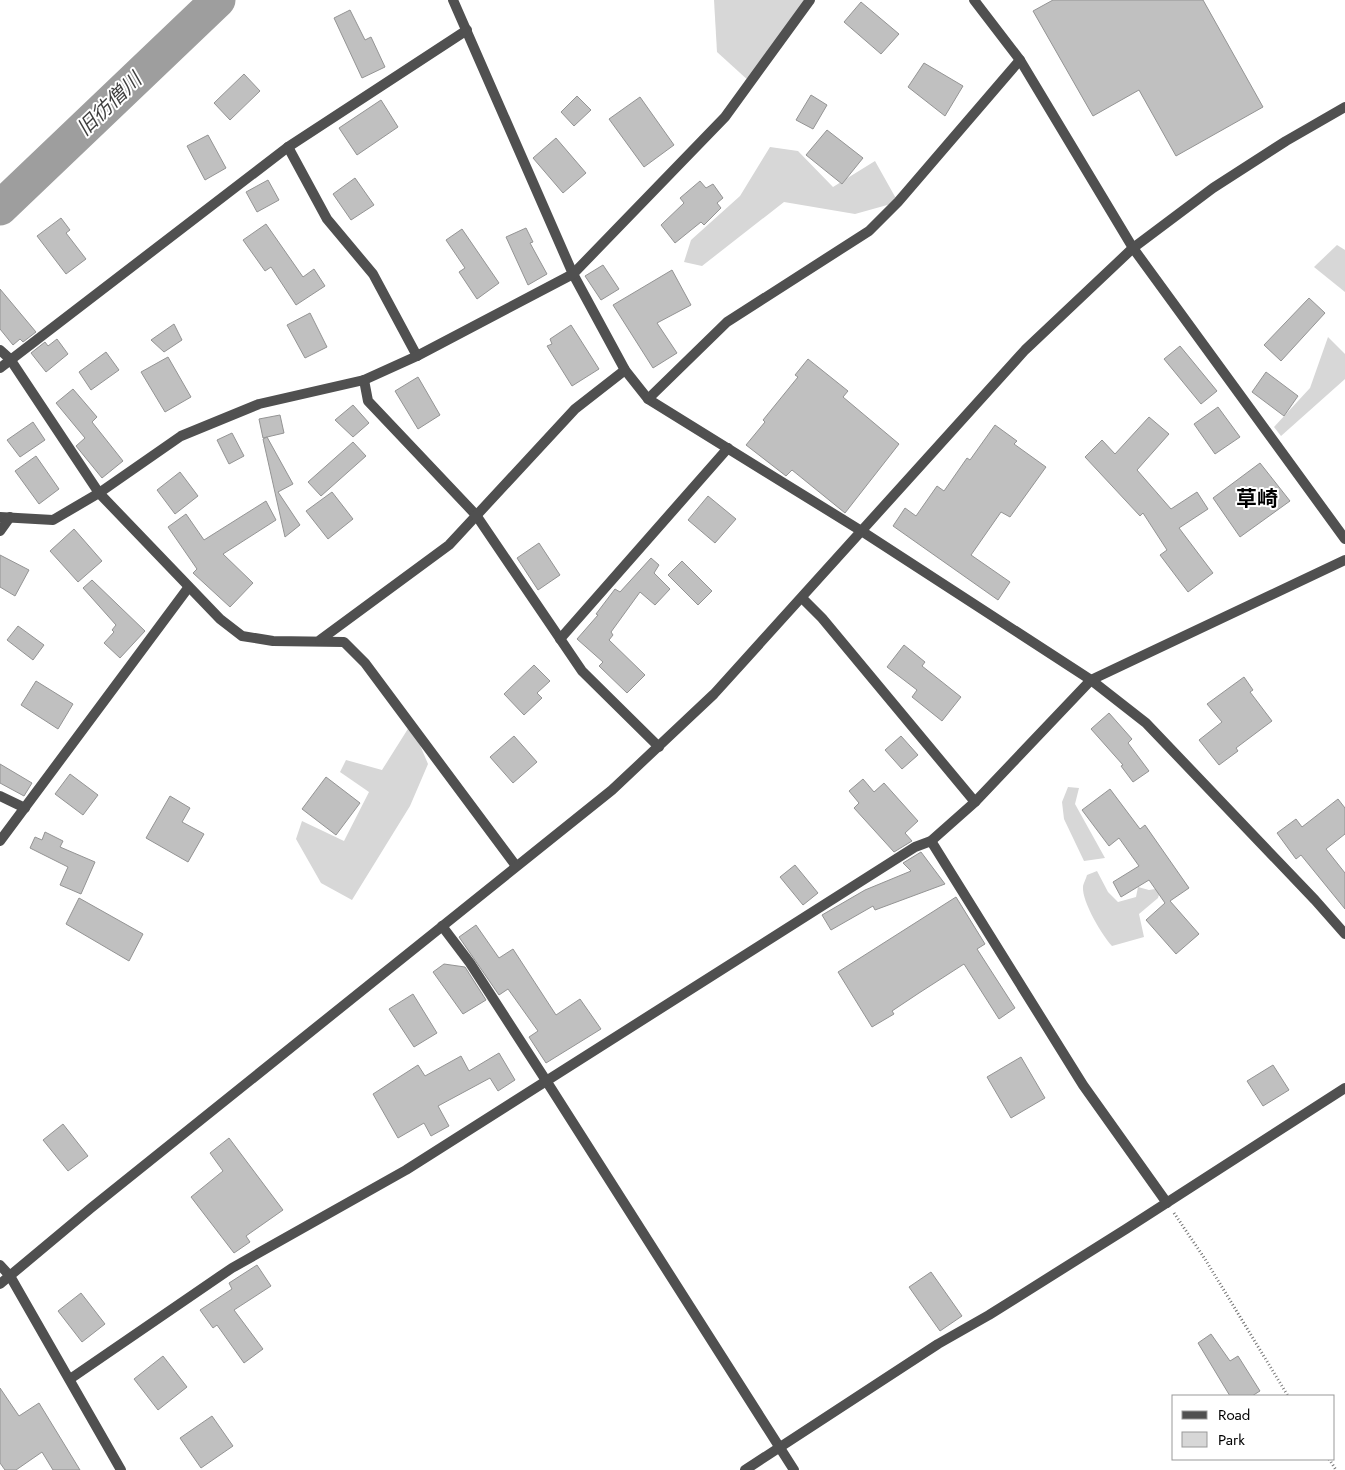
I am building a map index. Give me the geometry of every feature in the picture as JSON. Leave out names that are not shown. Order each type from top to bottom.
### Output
[{"type":"street","points":[[453,0],[573,274],[625,370],[648,399],[863,532],[1091,680],[1146,723],[1315,900],[1345,934]]},
{"type":"street","points":[[0,531],[5,517],[53,520],[99,493],[181,436],[259,404],[364,380],[417,356],[573,274],[724,117],[810,0]]},
{"type":"street","points":[[974,0],[1020,60],[1133,248],[1345,539]]},
{"type":"street","points":[[0,368],[288,146],[467,30]]},
{"type":"street","points":[[648,399],[727,322],[869,231],[898,202],[1020,60]]},
{"type":"street","points":[[0,1284],[91,1208],[612,790],[714,694],[863,532],[1025,350],[1133,248],[1213,188],[1286,141],[1345,107]]},
{"type":"street","points":[[288,146],[327,219],[373,274],[417,356]]},
{"type":"street","points":[[0,350],[10,359],[99,493],[188,588],[220,619],[242,636],[273,641],[320,640],[344,642],[365,663],[516,866]]},
{"type":"street","points":[[320,640],[450,545],[575,409],[625,370]]},
{"type":"street","points":[[364,380],[368,401],[476,515],[582,671],[659,747]]},
{"type":"street","points":[[560,638],[728,448]]},
{"type":"street","points":[[70,1379],[232,1268],[392,1179],[915,847],[931,841],[975,802],[1091,680],[1345,560]]},
{"type":"street","points":[[0,841],[188,588]]},
{"type":"street","points":[[802,598],[822,618],[975,802]]},
{"type":"street","points":[[0,796],[25,808]]},
{"type":"street","points":[[931,841],[1067,1061],[1167,1203]]},
{"type":"street","points":[[442,926],[470,963],[794,1470]]},
{"type":"street","points":[[745,1470],[938,1344],[989,1315],[1345,1088]]},
{"type":"street","points":[[0,1266],[10,1276],[121,1470]]},
{"type":"path","points":[[1167,1203],[1205,1259],[1287,1395]]},
{"type":"green space","points":[[714,0],[810,0],[750,82],[717,52]]},
{"type":"green space","points":[[770,147],[798,151],[833,187],[875,161],[898,202],[855,214],[784,202],[702,266],[684,262],[691,240],[740,196]]},
{"type":"green space","points":[[1337,245],[1345,250],[1345,292],[1314,267]]},
{"type":"green space","points":[[1328,337],[1345,354],[1345,379],[1281,436],[1274,427],[1310,388]]},
{"type":"green space","points":[[411,724],[428,764],[410,806],[352,900],[321,883],[296,839],[302,821],[344,841],[369,792],[340,772],[346,760],[382,770]]},
{"type":"green space","points":[[1068,787],[1079,788],[1075,804],[1105,858],[1084,861],[1064,819],[1062,802]]},
{"type":"green space","points":[[1097,871],[1108,892],[1118,902],[1136,897],[1138,887],[1149,890],[1161,888],[1158,898],[1139,914],[1144,937],[1112,946],[1108,941],[1093,918],[1084,893],[1083,886],[1087,875]]},
{"type":"building","points":[[1053,0],[1203,0],[1263,107],[1176,156],[1139,90],[1093,116],[1033,11]]},
{"type":"building","points":[[861,2],[899,34],[881,54],[844,22]]},
{"type":"building","points":[[350,10],[365,40],[371,37],[385,67],[362,78],[334,18]]},
{"type":"building","points":[[924,63],[963,86],[945,116],[908,87]]},
{"type":"building","points":[[244,74],[260,91],[230,120],[214,103]]},
{"type":"building","points":[[811,95],[827,105],[813,129],[796,120]]},
{"type":"building","points":[[577,96],[591,110],[574,126],[561,112]]},
{"type":"building","points":[[640,97],[674,145],[644,167],[609,119]]},
{"type":"building","points":[[381,100],[398,127],[357,155],[339,128]]},
{"type":"building","points":[[827,130],[863,158],[842,184],[806,155]]},
{"type":"building","points":[[208,135],[226,168],[205,180],[187,146]]},
{"type":"building","points":[[556,138],[586,173],[563,193],[533,158]]},
{"type":"building","points":[[355,178],[374,205],[351,220],[333,194]]},
{"type":"building","points":[[268,180],[279,200],[257,212],[246,192]]},
{"type":"building","points":[[700,181],[706,188],[713,184],[723,198],[717,203],[721,208],[704,225],[701,222],[675,243],[661,225],[684,203],[680,198]]},
{"type":"building","points":[[61,218],[70,230],[66,233],[86,259],[66,274],[37,236]]},
{"type":"building","points":[[266,224],[303,277],[314,269],[325,286],[296,305],[271,267],[265,271],[243,240]]},
{"type":"building","points":[[526,228],[533,242],[530,243],[547,274],[528,285],[506,237]]},
{"type":"building","points":[[462,229],[499,283],[477,299],[459,272],[465,268],[446,240]]},
{"type":"building","points":[[603,265],[619,289],[601,300],[585,276]]},
{"type":"building","points":[[672,270],[691,305],[657,323],[677,353],[653,368],[613,305]]},
{"type":"building","points":[[0,289],[36,332],[23,342],[20,339],[13,345],[0,329]]},
{"type":"building","points":[[1309,298],[1325,313],[1281,361],[1264,345]]},
{"type":"building","points":[[310,313],[327,347],[305,358],[287,325]]},
{"type":"building","points":[[174,324],[182,340],[164,352],[151,340]]},
{"type":"building","points":[[571,325],[599,369],[572,386],[547,346],[552,344],[550,339]]},
{"type":"building","points":[[57,339],[68,354],[46,372],[31,353],[45,342],[48,346]]},
{"type":"building","points":[[1180,346],[1217,391],[1201,404],[1164,359]]},
{"type":"building","points":[[106,352],[119,370],[91,390],[79,372]]},
{"type":"building","points":[[168,357],[191,397],[165,412],[141,372]]},
{"type":"building","points":[[808,359],[848,391],[843,397],[899,444],[845,513],[792,470],[786,476],[746,445],[765,422],[763,420],[798,377],[795,375]]},
{"type":"building","points":[[1266,372],[1298,396],[1284,416],[1252,392]]},
{"type":"building","points":[[418,377],[440,415],[418,429],[395,391]]},
{"type":"building","points":[[73,389],[97,417],[92,422],[123,461],[102,478],[76,446],[85,438],[56,403]]},
{"type":"building","points":[[353,405],[369,423],[353,437],[335,420]]},
{"type":"building","points":[[1218,407],[1240,437],[1215,454],[1194,424]]},
{"type":"building","points":[[280,415],[284,433],[263,438],[259,419]]},
{"type":"building","points":[[1149,417],[1169,434],[1137,470],[1171,509],[1197,492],[1208,509],[1179,528],[1213,573],[1188,592],[1160,555],[1167,550],[1143,513],[1140,516],[1085,457],[1102,440],[1115,454]]},
{"type":"building","points":[[33,422],[45,440],[20,457],[7,440]]},
{"type":"building","points":[[995,425],[1017,441],[1014,444],[1046,467],[1010,517],[1001,512],[971,555],[1010,582],[998,600],[893,526],[905,508],[916,516],[937,486],[944,491],[967,458],[970,460]]},
{"type":"building","points":[[232,433],[244,456],[229,464],[217,440]]},
{"type":"building","points":[[267,437],[293,484],[278,492],[300,525],[285,537],[263,439]]},
{"type":"building","points":[[353,442],[366,456],[321,496],[308,482]]},
{"type":"building","points":[[36,456],[59,489],[39,504],[15,471]]},
{"type":"building","points":[[1260,463],[1290,501],[1240,537],[1213,498]]},
{"type":"building","points":[[180,472],[198,496],[175,514],[157,490]]},
{"type":"building","points":[[332,492],[353,519],[328,539],[306,511]]},
{"type":"building","points":[[708,496],[736,519],[715,543],[688,520]]},
{"type":"building","points":[[266,501],[276,520],[223,554],[253,583],[230,607],[193,573],[197,569],[168,527],[186,514],[204,540]]},
{"type":"building","points":[[74,529],[102,561],[78,582],[50,551]]},
{"type":"building","points":[[539,543],[560,575],[538,590],[517,558]]},
{"type":"building","points":[[0,555],[29,570],[15,596],[0,587]]},
{"type":"building","points":[[651,558],[659,565],[654,573],[670,589],[655,605],[640,592],[611,632],[613,635],[609,640],[645,675],[627,693],[599,666],[603,662],[577,639],[598,615],[596,614],[615,589],[620,592]]},
{"type":"building","points":[[682,561],[712,591],[698,605],[668,575]]},
{"type":"building","points":[[92,580],[145,631],[120,658],[104,643],[114,632],[112,630],[116,625],[83,588]]},
{"type":"building","points":[[18,626],[44,645],[33,660],[7,640]]},
{"type":"building","points":[[904,645],[925,662],[922,666],[961,697],[942,721],[912,697],[917,690],[887,667]]},
{"type":"building","points":[[534,665],[550,681],[537,693],[542,698],[524,715],[504,694]]},
{"type":"building","points":[[1244,677],[1253,690],[1250,692],[1272,721],[1236,748],[1238,751],[1219,765],[1199,740],[1222,722],[1207,704]]},
{"type":"building","points":[[36,681],[73,704],[58,729],[21,705]]},
{"type":"building","points":[[1109,713],[1132,739],[1128,743],[1149,771],[1133,782],[1121,766],[1123,765],[1091,729]]},
{"type":"building","points":[[514,736],[537,762],[513,783],[490,757]]},
{"type":"building","points":[[901,736],[918,755],[902,769],[885,750]]},
{"type":"building","points":[[0,764],[32,783],[24,796],[0,783]]},
{"type":"building","points":[[70,774],[98,795],[83,815],[55,794]]},
{"type":"building","points":[[326,777],[360,803],[336,835],[302,809]]},
{"type":"building","points":[[863,779],[874,792],[884,783],[918,821],[905,833],[912,841],[894,852],[854,808],[859,803],[849,791]]},
{"type":"building","points":[[1110,789],[1140,829],[1145,825],[1189,888],[1170,901],[1199,934],[1176,954],[1146,920],[1165,903],[1149,880],[1121,897],[1113,882],[1139,866],[1119,838],[1109,846],[1082,810]]},
{"type":"building","points":[[170,796],[190,808],[182,822],[204,834],[188,862],[146,838]]},
{"type":"building","points":[[1338,799],[1345,808],[1345,834],[1326,849],[1345,873],[1345,909],[1301,855],[1296,859],[1277,833],[1296,819],[1302,827]]},
{"type":"building","points":[[45,832],[63,841],[60,847],[95,862],[81,894],[60,885],[68,867],[30,848],[35,837],[42,840]]},
{"type":"building","points":[[921,852],[945,884],[875,910],[873,906],[831,930],[822,915],[865,890],[911,871],[903,863]]},
{"type":"building","points":[[795,865],[818,893],[803,905],[780,877]]},
{"type":"building","points":[[956,897],[985,944],[977,949],[1015,1008],[999,1019],[964,964],[892,1011],[894,1014],[872,1027],[838,972]]},
{"type":"building","points":[[79,898],[143,934],[129,961],[66,924]]},
{"type":"building","points":[[476,925],[499,958],[513,949],[556,1015],[580,999],[601,1029],[546,1063],[529,1037],[538,1031],[508,989],[499,995],[459,937]]},
{"type":"building","points":[[444,964],[465,967],[486,1000],[463,1014],[433,972]]},
{"type":"building","points":[[413,994],[437,1033],[414,1047],[389,1009]]},
{"type":"building","points":[[499,1053],[515,1080],[498,1091],[490,1078],[438,1106],[449,1126],[431,1136],[424,1123],[398,1138],[373,1094],[418,1065],[425,1076],[461,1056],[469,1071]]},
{"type":"building","points":[[1021,1057],[1045,1098],[1011,1118],[987,1077]]},
{"type":"building","points":[[1273,1065],[1289,1090],[1263,1106],[1247,1081]]},
{"type":"building","points":[[63,1124],[88,1156],[68,1171],[43,1140]]},
{"type":"building","points":[[229,1138],[283,1210],[246,1236],[250,1242],[234,1253],[191,1197],[223,1171],[210,1153]]},
{"type":"building","points":[[257,1265],[271,1286],[234,1310],[263,1349],[244,1363],[217,1325],[213,1328],[200,1310],[232,1289],[229,1283]]},
{"type":"building","points":[[931,1272],[962,1316],[940,1331],[909,1287]]},
{"type":"building","points":[[81,1293],[105,1324],[82,1342],[58,1311]]},
{"type":"building","points":[[1211,1334],[1230,1361],[1238,1356],[1260,1391],[1254,1395],[1229,1395],[1198,1343]]},
{"type":"building","points":[[163,1356],[187,1387],[158,1410],[134,1379]]},
{"type":"building","points":[[0,1388],[19,1416],[39,1403],[80,1470],[53,1470],[42,1452],[16,1470],[5,1470],[0,1463]]},
{"type":"building","points":[[212,1416],[233,1446],[201,1468],[180,1438]]},
{"type":"waterway","name":"旧彷僧川","points":[[0,208],[218,0]]},
{"type":"district","name":"草崎","points":[[1257,499]]}]
